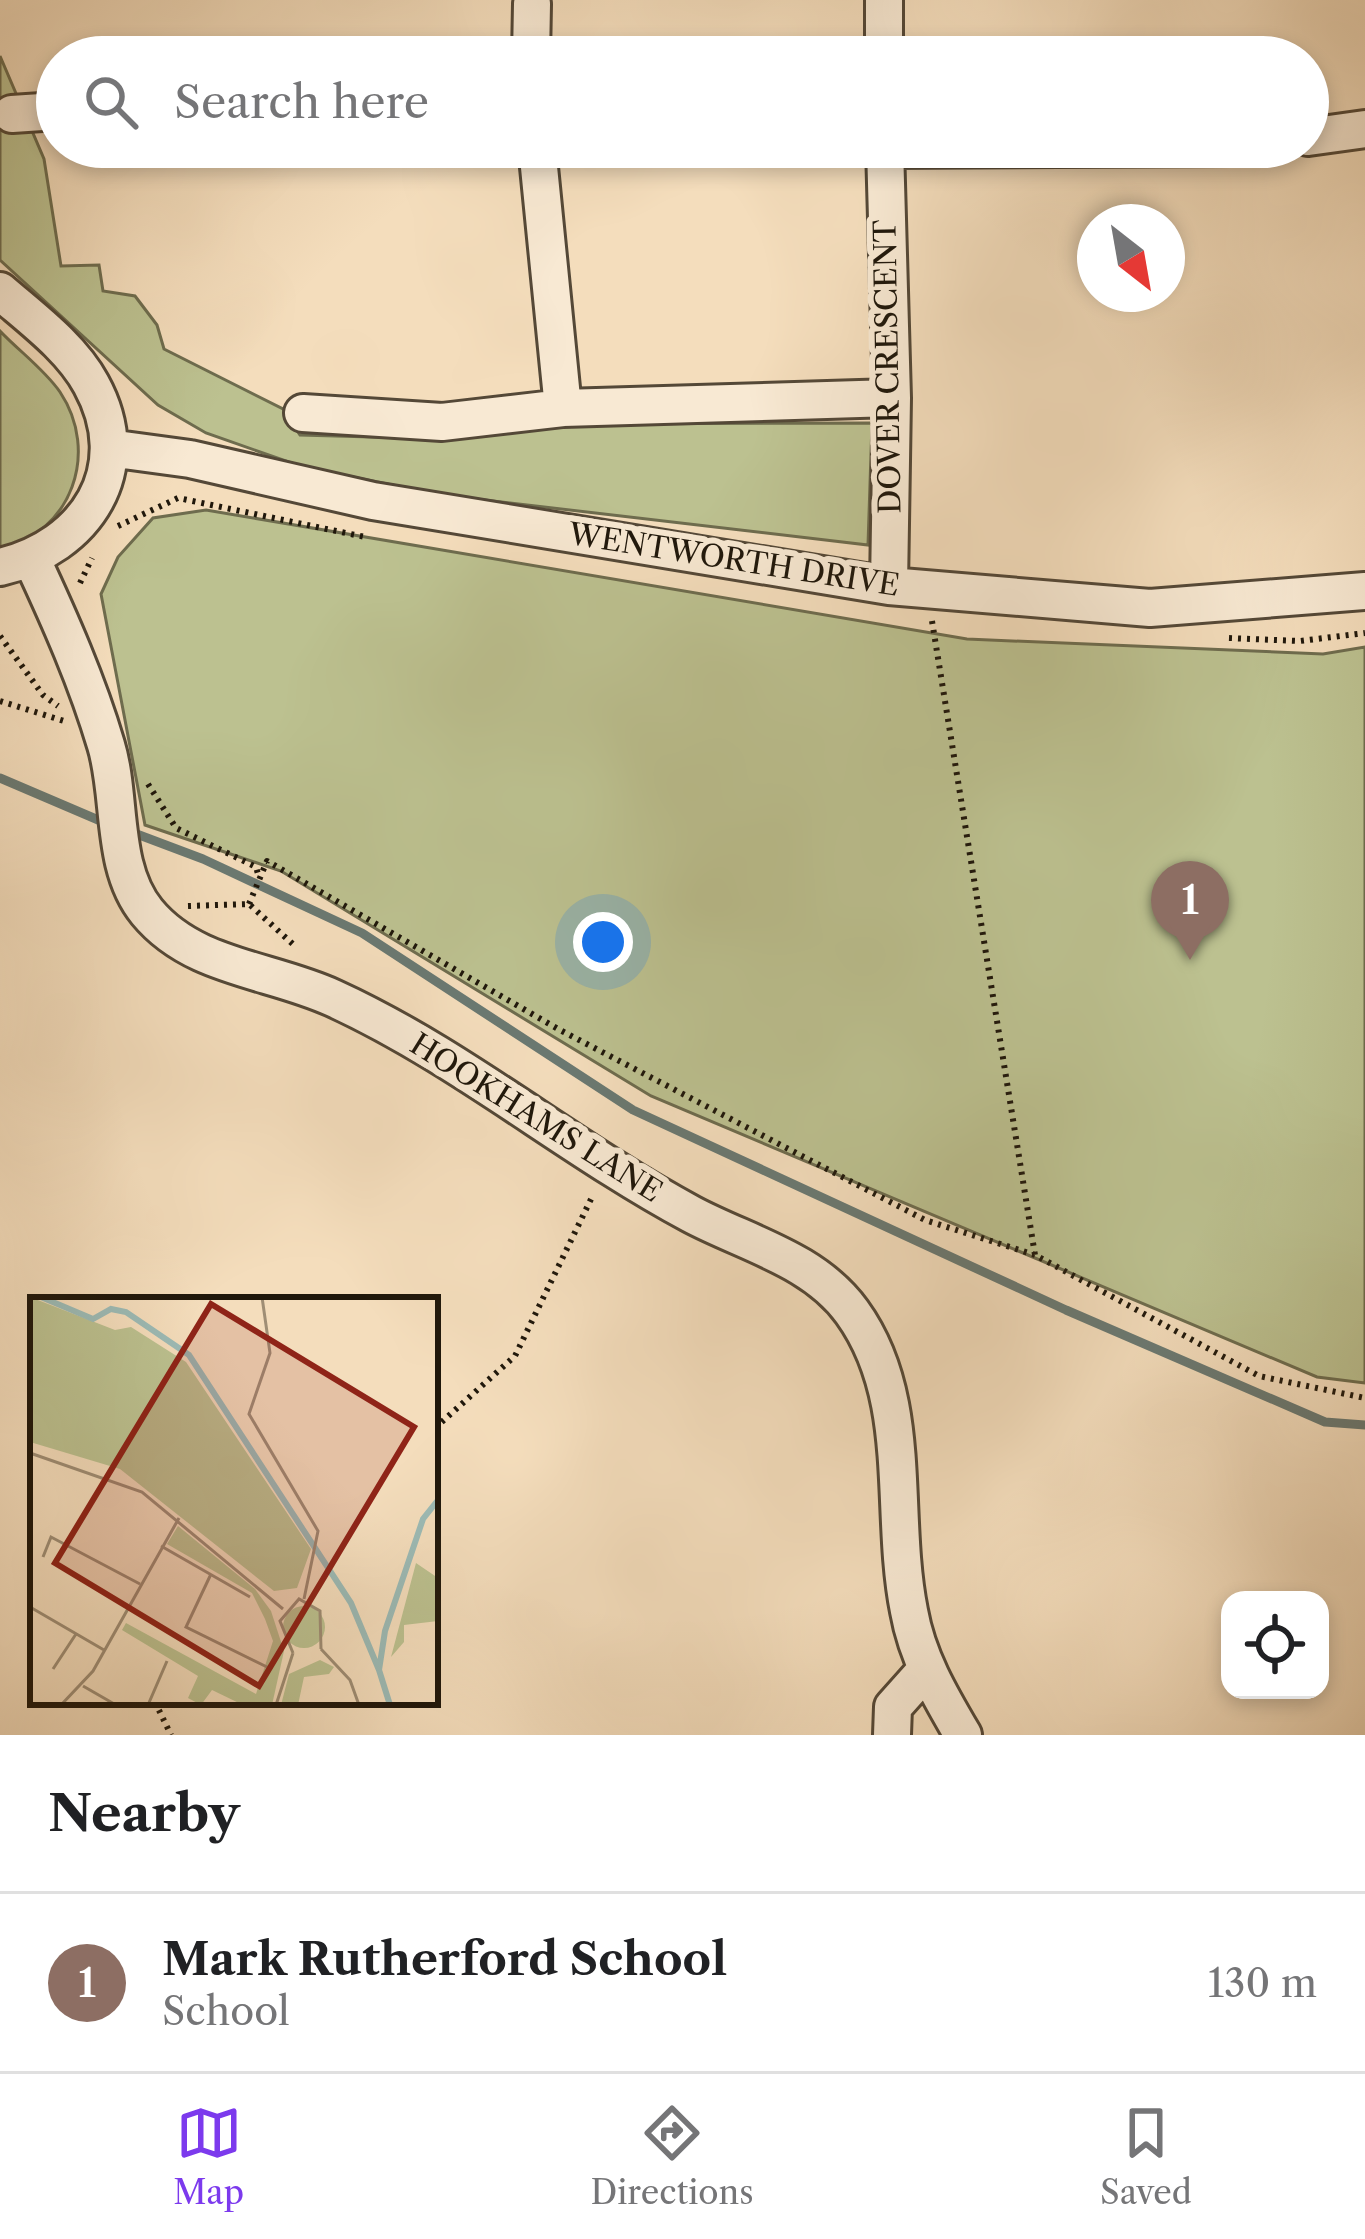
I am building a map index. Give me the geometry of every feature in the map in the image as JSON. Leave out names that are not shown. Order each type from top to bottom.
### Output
[{"type":"street","points":[[884,0],[884,36]]},
{"type":"street","points":[[531,36],[532,4]]},
{"type":"street","points":[[12,114],[36,112]]},
{"type":"street","points":[[1329,133],[1365,129]]},
{"type":"street","points":[[539,168],[563,408]]},
{"type":"street","name":"DOVER CRESCENT","points":[[886,168],[900,601]]},
{"type":"street","points":[[0,290],[90,381],[105,416],[109,448],[99,496],[80,526],[59,546],[16,563]]},
{"type":"street","points":[[303,412],[442,422],[563,408],[892,398]]},
{"type":"street","name":"WENTWORTH DRIVE","points":[[109,448],[190,459],[373,501],[900,601],[1150,608],[1365,591]]},
{"type":"street","name":"HOOKHAMS LANE","points":[[16,563],[96,715],[108,752],[123,855],[142,907],[168,934],[200,954],[330,997],[391,1027],[693,1216],[797,1266],[851,1310],[876,1356],[896,1414],[898,1528],[909,1613],[926,1670],[963,1735]]},
{"type":"street","points":[[892,1735],[892,1707],[926,1670]]},
{"type":"path","points":[[106,531],[178,498],[378,538]]},
{"type":"path","points":[[76,592],[96,551]]},
{"type":"path","points":[[900,601],[932,619],[953,621]]},
{"type":"path","points":[[932,619],[1035,1255]]},
{"type":"path","points":[[1212,638],[1300,641],[1365,633]]},
{"type":"path","points":[[0,637],[43,695],[68,714],[96,715]]},
{"type":"path","points":[[0,701],[68,722],[96,715]]},
{"type":"path","points":[[142,774],[176,828],[256,867],[259,877]]},
{"type":"path","points":[[142,907],[249,904],[267,861],[558,1029],[925,1220],[1035,1255],[1259,1376],[1365,1398]]},
{"type":"path","points":[[438,1425],[515,1356],[608,1164]]},
{"type":"path","points":[[156,1705],[171,1735]]},
{"type":"green space","points":[[0,56],[36,140],[36,168],[45,168],[61,266],[99,265],[103,291],[135,296],[157,325],[164,349],[283,409],[300,435],[445,439],[563,424],[872,423],[868,545],[442,495],[303,467],[206,433],[158,405],[0,260]]},
{"type":"green space","points":[[0,331],[60,392],[72,415],[78,464],[61,508],[45,526],[0,549]]},
{"type":"green space","points":[[206,510],[967,639],[1323,654],[1365,647],[1365,1383],[1317,1377],[651,1096],[281,871],[145,825],[101,594],[118,557],[153,518]]},
{"type":"waterway","points":[[0,778],[110,825]]},
{"type":"waterway","points":[[126,830],[203,859],[362,933],[633,1110],[1066,1310],[1325,1422],[1365,1425]]},
{"type":"place","name":"Mark Rutherford School","points":[[1190,960]]}]
